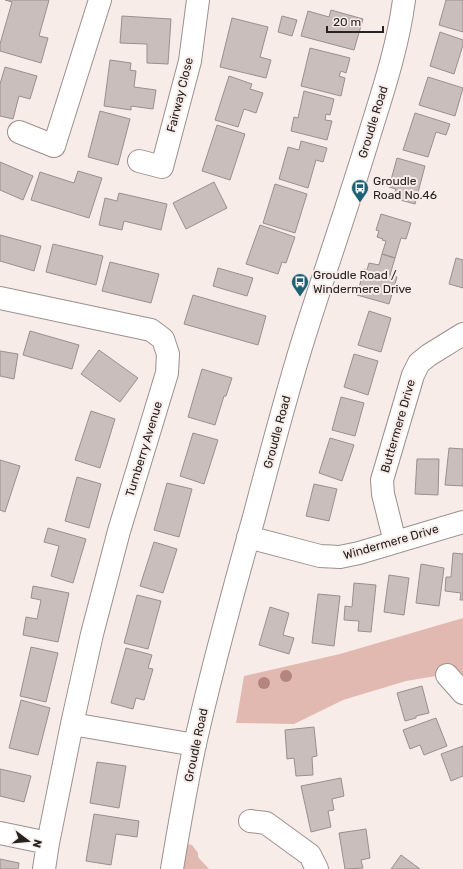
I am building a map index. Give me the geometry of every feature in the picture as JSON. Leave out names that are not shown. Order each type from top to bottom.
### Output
[{"type":"street","points":[[19,132],[54,146],[100,0]]},
{"type":"street","name":"Fairway Close","points":[[139,161],[162,167],[190,61],[198,0]]},
{"type":"street","name":"Groudle Road","points":[[172,869],[195,745],[248,538],[301,348],[354,187],[379,104],[392,59],[404,0]]},
{"type":"street","name":"Turnberry Avenue","points":[[0,298],[151,330],[163,339],[168,354],[167,373],[119,531],[92,634],[72,724],[44,869]]},
{"type":"street","name":"Buttermere Drive","points":[[395,542],[383,494],[382,480],[413,375],[419,363],[463,334]]},
{"type":"street","name":"Windermere Drive","points":[[248,538],[320,556],[340,557],[359,553],[463,522]]},
{"type":"street","points":[[447,675],[463,693]]},
{"type":"street","points":[[72,724],[195,745]]},
{"type":"street","points":[[250,821],[266,823],[310,856],[317,869]]},
{"type":"street","points":[[0,833],[48,843]]},
{"type":"shaded area","points":[[463,618],[463,681],[436,676],[406,681],[343,700],[294,724],[236,723],[244,676],[340,654]]},
{"type":"shaded area","points":[[188,844],[192,845],[198,853],[198,857],[209,869],[183,869]]},
{"type":"building","points":[[5,0],[49,0],[39,36],[48,38],[41,63],[0,51],[0,44],[12,2]]},
{"type":"building","points":[[446,0],[463,0],[463,32],[439,25]]},
{"type":"building","points":[[331,10],[363,19],[354,50],[301,36],[308,11],[329,17]]},
{"type":"building","points":[[122,16],[171,19],[168,64],[147,63],[147,44],[120,43]]},
{"type":"building","points":[[282,16],[297,20],[292,36],[278,32]]},
{"type":"building","points":[[232,18],[268,27],[260,57],[271,60],[266,78],[220,67]]},
{"type":"building","points":[[440,32],[463,40],[463,45],[454,74],[430,66]]},
{"type":"building","points":[[310,48],[350,58],[346,73],[341,71],[339,76],[345,78],[341,96],[301,86]]},
{"type":"building","points":[[110,60],[131,63],[130,70],[136,71],[134,87],[156,90],[153,109],[131,106],[131,110],[104,106]]},
{"type":"building","points":[[5,67],[37,76],[30,99],[19,96],[13,119],[0,116],[0,84]]},
{"type":"building","points":[[229,76],[252,84],[250,89],[263,93],[256,113],[244,109],[238,127],[215,120]]},
{"type":"building","points":[[428,77],[463,88],[455,116],[419,105]]},
{"type":"building","points":[[304,91],[334,99],[330,115],[326,114],[325,120],[332,121],[327,140],[291,131],[294,117],[298,118]]},
{"type":"building","points":[[100,111],[130,119],[118,165],[88,157]]},
{"type":"building","points":[[415,113],[450,124],[446,135],[436,132],[428,157],[403,150]]},
{"type":"building","points":[[217,125],[245,134],[230,180],[202,171]]},
{"type":"building","points":[[301,141],[327,148],[323,162],[316,160],[308,188],[279,179],[288,147],[299,150]]},
{"type":"building","points":[[397,158],[425,166],[415,204],[393,198],[396,189],[389,187]]},
{"type":"building","points":[[0,162],[33,176],[23,200],[0,190]]},
{"type":"building","points":[[78,171],[102,178],[89,218],[31,200],[40,172],[74,183]]},
{"type":"building","points":[[214,182],[227,208],[186,229],[173,203]]},
{"type":"building","points":[[275,184],[307,194],[295,233],[263,223]]},
{"type":"building","points":[[119,193],[167,204],[161,230],[124,221],[122,230],[99,225],[105,198],[117,201]]},
{"type":"building","points":[[381,214],[411,223],[406,239],[401,238],[395,258],[382,254],[386,241],[377,237],[379,231],[376,230]]},
{"type":"building","points":[[260,225],[295,237],[286,263],[282,262],[278,274],[246,264]]},
{"type":"building","points":[[0,235],[41,246],[34,271],[0,261]]},
{"type":"building","points":[[53,244],[103,256],[96,285],[46,272]]},
{"type":"building","points":[[382,254],[395,258],[390,275],[397,277],[389,304],[357,295],[364,269],[367,270],[369,263],[379,265]]},
{"type":"building","points":[[456,258],[463,260],[463,288],[449,284]]},
{"type":"building","points":[[110,262],[159,274],[151,303],[102,291]]},
{"type":"building","points":[[218,268],[253,278],[247,296],[213,286]]},
{"type":"building","points":[[193,295],[266,316],[258,345],[184,324]]},
{"type":"building","points":[[369,311],[391,318],[381,352],[358,345]]},
{"type":"building","points":[[30,331],[79,345],[72,369],[23,355]]},
{"type":"building","points":[[99,350],[138,378],[120,402],[81,374]]},
{"type":"building","points":[[0,351],[18,354],[14,379],[0,376]]},
{"type":"building","points":[[354,354],[378,361],[368,395],[344,387]]},
{"type":"building","points":[[202,369],[232,378],[226,396],[224,396],[215,425],[188,417]]},
{"type":"building","points":[[341,397],[364,403],[355,436],[332,430]]},
{"type":"building","points":[[91,411],[115,419],[100,468],[75,460]]},
{"type":"building","points":[[193,433],[218,440],[204,484],[180,476]]},
{"type":"building","points":[[330,438],[354,445],[342,481],[319,473]]},
{"type":"building","points":[[449,448],[463,449],[463,486],[445,485]]},
{"type":"building","points":[[417,459],[439,459],[438,495],[415,494]]},
{"type":"building","points":[[0,460],[20,466],[5,512],[0,510]]},
{"type":"building","points":[[77,477],[101,484],[89,528],[65,521]]},
{"type":"building","points":[[167,483],[192,489],[179,537],[154,530]]},
{"type":"building","points":[[314,484],[337,489],[329,521],[306,516]]},
{"type":"building","points":[[48,528],[86,539],[73,583],[51,576],[59,546],[44,542]]},
{"type":"building","points":[[154,542],[177,549],[163,593],[140,586]]},
{"type":"building","points":[[453,553],[463,554],[463,600],[460,600],[461,593],[445,591],[446,577],[451,577]]},
{"type":"building","points":[[421,564],[444,568],[439,606],[416,603]]},
{"type":"building","points":[[389,575],[409,578],[404,615],[384,612]]},
{"type":"building","points":[[354,583],[376,585],[371,632],[358,631],[359,621],[344,620],[345,606],[352,607]]},
{"type":"building","points":[[33,586],[69,593],[58,642],[23,635],[26,617],[37,619],[41,600],[31,598]]},
{"type":"building","points":[[318,594],[340,596],[334,646],[312,643]]},
{"type":"building","points":[[137,595],[161,601],[148,649],[124,643]]},
{"type":"building","points":[[270,607],[289,613],[283,635],[294,638],[289,654],[259,645]]},
{"type":"building","points":[[31,647],[58,653],[46,702],[20,696]]},
{"type":"building","points":[[126,648],[152,655],[148,668],[153,669],[144,700],[136,698],[133,709],[111,703]]},
{"type":"building","points":[[422,686],[429,713],[416,716],[416,718],[405,721],[397,693]]},
{"type":"building","points":[[21,700],[50,708],[38,755],[9,748]]},
{"type":"building","points":[[436,718],[447,746],[424,755],[420,745],[410,749],[403,730]]},
{"type":"building","points":[[314,727],[317,756],[312,757],[313,775],[296,776],[294,758],[287,759],[285,730]]},
{"type":"building","points":[[463,746],[463,776],[451,781],[441,754]]},
{"type":"building","points":[[97,762],[126,766],[119,808],[90,803]]},
{"type":"building","points":[[0,769],[31,776],[24,802],[0,796]]},
{"type":"building","points":[[341,778],[344,796],[332,799],[334,810],[328,811],[331,827],[311,832],[301,786]]},
{"type":"building","points":[[94,814],[139,821],[137,837],[116,834],[111,865],[86,861]]},
{"type":"building","points":[[366,829],[370,858],[361,860],[363,868],[345,869],[339,833]]},
{"type":"building","points":[[401,855],[420,869],[391,869]]},
{"type":"building","points":[[0,859],[19,863],[18,869],[0,869]]},
{"type":"place","name":"Groudle Road No.46","points":[[360,203]]},
{"type":"place","name":"Groudle Road / Windermere Drive","points":[[300,297]]}]
